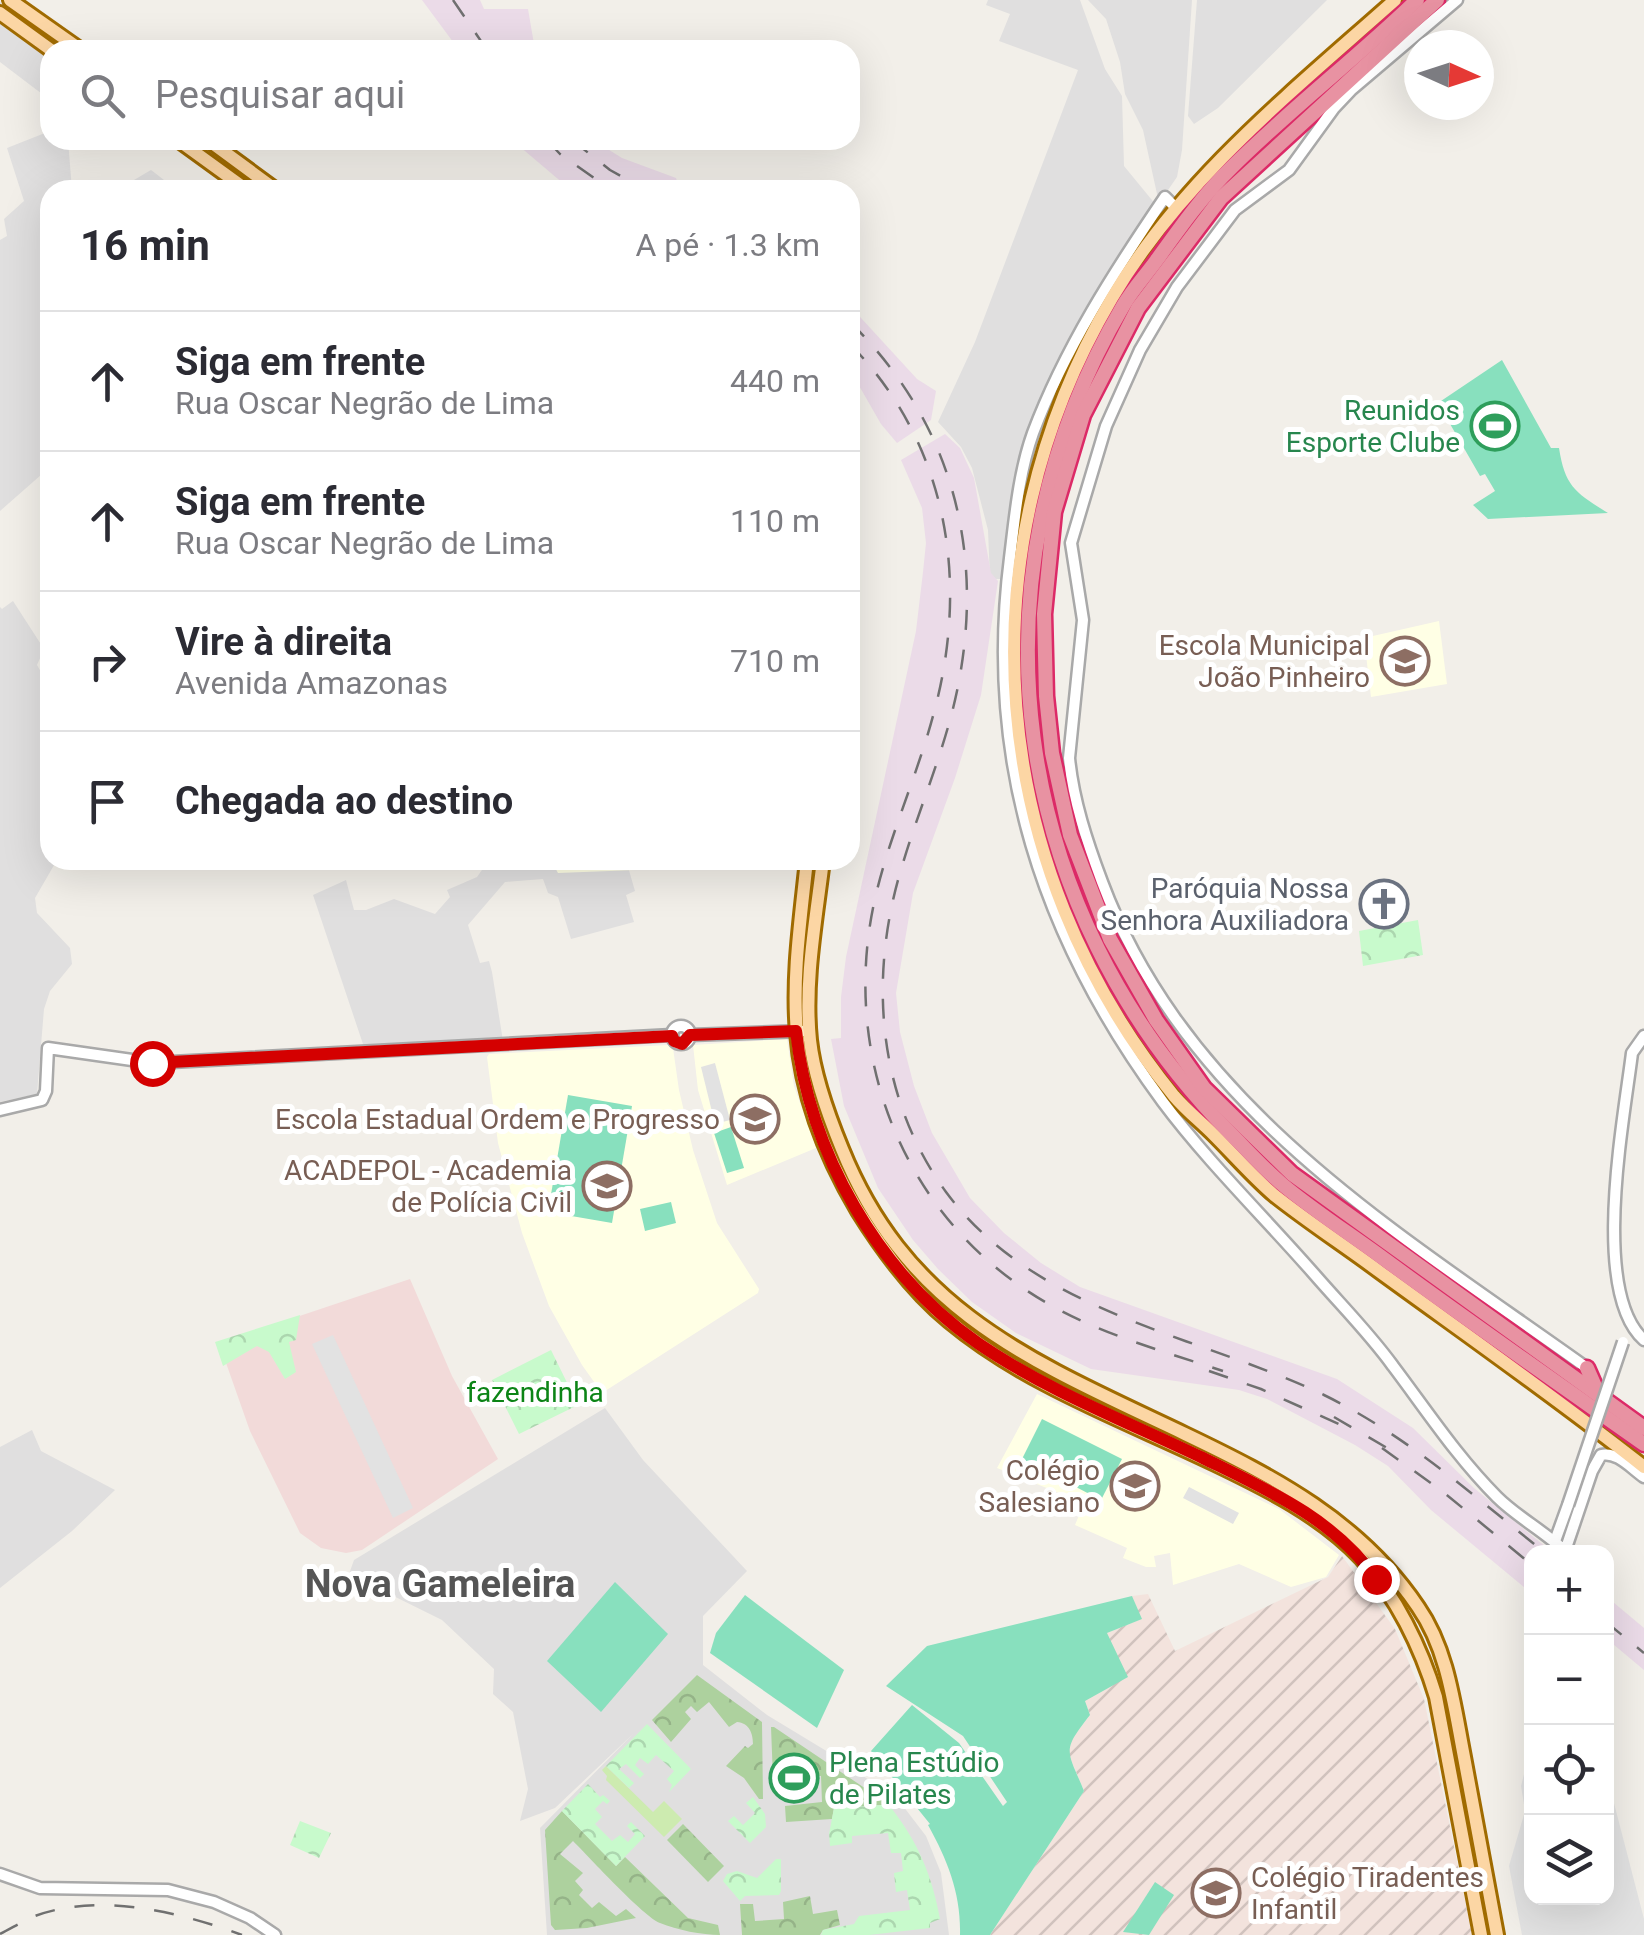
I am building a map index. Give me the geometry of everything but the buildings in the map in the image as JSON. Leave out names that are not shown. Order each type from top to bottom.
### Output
[{"type":"highway","points":[[1417,0],[1230,169],[1195,208],[1123,305],[1072,410],[1040,510],[1027,613],[1028,700],[1054,841],[1094,943],[1144,1027],[1191,1094],[1280,1184],[1644,1444]]},
{"type":"highway","points":[[1437,0],[1221,198],[1138,308],[1083,415],[1054,512],[1044,614],[1050,734],[1070,835],[1110,939],[1156,1020],[1204,1088],[1316,1193],[1644,1428]]},
{"type":"highway","points":[[1588,1368],[1602,1397]]},
{"type":"highway","points":[[1602,1397],[1626,1395]]},
{"type":"main road","points":[[10,0],[67,40]]},
{"type":"main road","points":[[1395,0],[1218,162],[1176,208],[1112,298],[1060,405],[1027,508],[1013,612],[1014,701],[1022,759],[1042,848],[1081,950],[1131,1034],[1175,1097],[1272,1193],[1644,1466]]},
{"type":"main road","points":[[0,13],[40,42]]},
{"type":"main road","points":[[192,150],[233,180]]},
{"type":"main road","points":[[222,150],[262,180]]},
{"type":"main road","points":[[807,870],[794,985],[803,1031],[830,1120],[854,1178],[888,1234],[917,1272],[960,1313],[1040,1365],[1301,1493],[1371,1548],[1406,1589],[1436,1638],[1451,1692],[1497,1935]]},
{"type":"main road","points":[[822,870],[800,1066],[817,1126],[841,1182],[872,1233],[905,1278],[942,1316],[980,1344],[1036,1379],[1274,1493],[1320,1522],[1362,1559],[1394,1604],[1427,1667],[1482,1935]]},
{"type":"street","points":[[1457,0],[1351,90],[1289,170],[1236,210],[1177,287],[1140,350],[1106,426],[1071,543],[1083,620],[1068,758],[1089,846],[1111,905],[1158,996],[1251,1110],[1353,1200],[1588,1368]]},
{"type":"street","points":[[1176,208],[1165,197],[1099,298],[1056,377],[1032,438],[1016,508],[1003,612],[1003,701],[1022,814],[1037,865],[1073,956],[1121,1040],[1165,1104],[1391,1363],[1439,1430],[1500,1501],[1559,1545]]},
{"type":"street","points":[[0,1110],[42,1100],[48,1048],[152,1063],[672,1036],[682,1044],[690,1035],[803,1031]]},
{"type":"street","points":[[1644,1036],[1632,1053],[1613,1241],[1620,1293],[1629,1321],[1644,1340]]},
{"type":"street","points":[[1555,1542],[1629,1321]]},
{"type":"street","points":[[1568,1545],[1601,1455],[1618,1458],[1644,1476]]},
{"type":"street","points":[[0,1874],[40,1888],[168,1890],[214,1902],[250,1918],[274,1935]]},
{"type":"shaded area","points":[[422,0],[480,0],[484,9],[528,9],[533,40],[452,40]]},
{"type":"shaded area","points":[[988,0],[1080,0],[1105,69],[1122,96],[1124,166],[1156,205],[1089,330],[1037,441],[1023,505],[1014,579],[990,579],[988,530],[972,468],[961,447],[938,422],[975,342],[1078,70],[999,41],[1010,14],[986,5]]},
{"type":"shaded area","points":[[1088,0],[1192,0],[1182,150],[1177,177],[1159,203],[1143,130],[1125,94],[1120,62],[1106,19]]},
{"type":"shaded area","points":[[1197,0],[1327,0],[1218,108],[1194,124],[1188,116]]},
{"type":"shaded area","points":[[0,2],[54,40],[40,40],[40,92],[0,62]]},
{"type":"shaded area","points":[[40,135],[40,150],[69,150],[71,180],[40,180],[40,476],[0,511],[0,240],[7,236],[4,219],[24,201],[7,148]]},
{"type":"shaded area","points":[[524,150],[609,150],[677,180],[559,180]]},
{"type":"shaded area","points":[[151,170],[164,180],[134,180]]},
{"type":"shaded area","points":[[860,317],[917,379],[936,391],[931,420],[897,443],[860,387]]},
{"type":"shaded area","points":[[945,434],[960,448],[974,478],[991,573],[998,581],[981,695],[913,893],[896,993],[900,1032],[932,1133],[970,1198],[1041,1263],[1080,1287],[1337,1379],[1413,1428],[1474,1488],[1543,1545],[1524,1545],[1524,1587],[1431,1510],[1388,1466],[1267,1399],[1239,1390],[1091,1369],[1016,1333],[972,1302],[938,1269],[878,1188],[844,1106],[831,1039],[841,1038],[846,957],[916,631],[926,543],[922,508],[901,460]]},
{"type":"shaded area","points":[[13,601],[40,643],[40,870],[51,870],[35,898],[37,913],[70,948],[72,964],[50,991],[44,1009],[37,1094],[0,1102],[0,607]]},
{"type":"shaded area","name":"Escola Municipal João Pinheiro","points":[[1439,621],[1447,684],[1371,697],[1364,638]]},
{"type":"shaded area","points":[[482,870],[629,870],[635,891],[626,895],[634,922],[571,939],[558,897],[548,893],[543,879],[505,882],[468,925],[480,963],[489,961],[503,1041],[366,1053],[313,895],[346,880],[354,910],[366,910],[394,899],[435,914],[450,897],[447,890],[477,877]]},
{"type":"shaded area","points":[[556,870],[636,870],[558,873]]},
{"type":"shaded area","name":"Escola Estadual Ordem e Progresso","points":[[787,1039],[794,1086],[816,1148],[727,1185],[698,1090],[693,1045]]},
{"type":"shaded area","name":"ACADEPOL - Academia de Polícia Civil","points":[[669,1045],[673,1048],[693,1150],[717,1223],[759,1289],[602,1393],[549,1306],[522,1233],[498,1143],[487,1057]]},
{"type":"shaded area","points":[[715,1063],[730,1120],[715,1124],[701,1067]]},
{"type":"shaded area","points":[[410,1279],[452,1376],[498,1459],[362,1550],[346,1553],[321,1548],[300,1533],[250,1431],[219,1343]]},
{"type":"shaded area","points":[[333,1335],[413,1508],[393,1518],[312,1344]]},
{"type":"shaded area","name":"Colégio Salesiano","points":[[1037,1394],[1279,1509],[1339,1555],[1326,1577],[1291,1587],[1239,1564],[1173,1585],[1170,1553],[1154,1556],[1156,1567],[1123,1558],[1127,1548],[1075,1525],[1084,1503],[997,1468]]},
{"type":"shaded area","points":[[605,1408],[643,1460],[747,1571],[703,1616],[703,1665],[767,1715],[900,1802],[926,1836],[941,1873],[949,1935],[547,1935],[540,1828],[633,1734],[555,1808],[520,1821],[528,1789],[513,1712],[493,1694],[494,1669],[442,1620],[349,1574],[354,1560]]},
{"type":"shaded area","points":[[32,1430],[41,1451],[115,1490],[72,1531],[0,1588],[0,1447]]},
{"type":"shaded area","points":[[1189,1487],[1239,1513],[1233,1524],[1183,1498]]},
{"type":"shaded area","points":[[1342,1556],[1395,1629],[1424,1699],[1472,1935],[990,1935],[1084,1791],[1067,1750],[1090,1715],[1085,1701],[1107,1633],[1141,1619],[1132,1596],[1148,1594],[1175,1651],[1328,1577]]},
{"type":"shaded area","points":[[1614,1603],[1644,1628],[1644,1670],[1614,1645]]},
{"type":"shaded area","points":[[1614,1803],[1644,1919],[1644,1935],[1522,1935],[1509,1866],[1524,1814],[1524,1905],[1614,1905]]},
{"type":"green space","name":"Reunidos Esporte Clube","points":[[1502,360],[1551,448],[1559,448],[1574,488],[1608,513],[1488,519],[1473,505],[1495,491],[1485,474],[1480,476],[1438,403]]},
{"type":"green space","points":[[1418,920],[1423,955],[1363,966],[1359,931]]},
{"type":"green space","points":[[568,1095],[632,1106],[612,1223],[548,1212]]},
{"type":"green space","points":[[731,1127],[744,1168],[727,1173],[714,1133]]},
{"type":"green space","points":[[671,1202],[676,1223],[645,1231],[640,1209]]},
{"type":"green space","points":[[300,1315],[296,1340],[289,1342],[296,1372],[285,1379],[269,1352],[257,1346],[223,1366],[215,1342]]},
{"type":"green space","name":"fazendinha","points":[[551,1350],[578,1405],[519,1434],[492,1380]]},
{"type":"green space","points":[[1042,1419],[1122,1459],[1101,1500],[1022,1459]]},
{"type":"green space","points":[[615,1582],[668,1634],[601,1712],[547,1661]]},
{"type":"green space","points":[[745,1595],[844,1670],[817,1728],[710,1653],[716,1633]]},
{"type":"green space","points":[[1132,1596],[1142,1619],[1107,1633],[1128,1677],[1085,1701],[1090,1715],[1071,1744],[1071,1758],[1084,1791],[990,1935],[960,1935],[956,1892],[930,1824],[871,1751],[912,1705],[959,1743],[1003,1806],[1007,1802],[963,1736],[886,1686],[927,1646]]},
{"type":"green space","points":[[697,1675],[762,1722],[763,1799],[744,1778],[726,1766],[745,1746],[753,1744],[745,1724],[737,1722],[729,1727],[709,1702],[697,1712],[691,1706],[685,1712],[691,1719],[671,1742],[652,1720]]},
{"type":"green space","points":[[647,1724],[691,1769],[669,1792],[672,1785],[667,1779],[674,1771],[656,1755],[648,1764],[640,1758],[635,1765],[644,1774],[640,1778],[626,1764],[619,1769],[634,1783],[629,1788],[606,1766]]},
{"type":"green space","points":[[771,1727],[884,1801],[882,1805],[834,1808],[832,1819],[786,1822],[785,1806],[822,1802],[821,1776],[810,1775],[809,1764],[784,1765],[783,1778],[773,1779]]},
{"type":"green space","points":[[606,1766],[653,1812],[664,1801],[682,1819],[664,1837],[606,1780],[602,1770]]},
{"type":"green space","points":[[588,1784],[610,1801],[603,1801],[595,1809],[602,1817],[595,1824],[612,1841],[620,1835],[628,1842],[635,1834],[627,1826],[631,1822],[645,1836],[616,1866],[562,1811]]},
{"type":"green space","points":[[753,1797],[765,1814],[766,1827],[750,1843],[728,1821],[734,1816],[743,1825],[755,1813],[746,1803]]},
{"type":"green space","points":[[882,1805],[892,1809],[917,1848],[940,1919],[930,1923],[930,1928],[869,1935],[821,1935],[823,1930],[854,1924],[859,1916],[910,1910],[907,1890],[896,1892],[894,1873],[903,1871],[901,1853],[891,1853],[888,1833],[852,1836],[852,1843],[830,1846],[834,1808]]},
{"type":"green space","points":[[562,1811],[616,1866],[625,1857],[688,1918],[718,1925],[720,1935],[682,1930],[652,1918],[573,1841],[560,1854],[583,1873],[575,1881],[583,1890],[579,1895],[592,1908],[599,1902],[616,1916],[626,1909],[636,1918],[555,1930],[551,1925],[545,1830]]},
{"type":"green space","points":[[300,1821],[331,1833],[319,1858],[290,1845]]},
{"type":"green space","points":[[683,1824],[724,1866],[708,1882],[667,1840]]},
{"type":"green space","points":[[776,1859],[781,1859],[779,1895],[745,1896],[740,1901],[723,1881],[727,1874],[737,1871],[757,1878]]},
{"type":"green space","points":[[1155,1882],[1174,1895],[1149,1935],[1123,1932]]},
{"type":"green space","points":[[810,1896],[813,1914],[837,1910],[840,1925],[823,1930],[820,1935],[742,1935],[740,1904],[753,1904],[755,1921],[784,1919],[783,1902]]},
{"type":"railway","points":[[453,0],[480,40]]},
{"type":"railway","points":[[556,150],[597,180]]},
{"type":"railway","points":[[585,150],[628,180]]},
{"type":"railway","points":[[860,333],[914,402],[936,446],[953,492],[963,540],[967,589],[957,691],[903,863],[885,948],[885,1033],[892,1075],[923,1155],[946,1192],[983,1233],[1025,1267],[1071,1294],[1121,1316],[1275,1374],[1354,1411],[1438,1468],[1535,1545]]},
{"type":"railway","points":[[860,356],[884,384],[910,426],[930,471],[949,566],[950,616],[944,666],[933,716],[880,879],[866,963],[867,1022],[878,1080],[896,1135],[924,1186],[960,1233],[1003,1273],[1054,1307],[1095,1327],[1223,1371]]},
{"type":"railway","points":[[1209,1371],[1261,1389],[1343,1426]]},
{"type":"railway","points":[[1334,1417],[1394,1452]]},
{"type":"railway","points":[[1382,1448],[1524,1558]]},
{"type":"railway","points":[[1614,1629],[1644,1653]]},
{"type":"railway","points":[[0,1934],[35,1916],[60,1909],[113,1905],[193,1919],[242,1935]]},
{"type":"place","name":"Reunidos Esporte Clube","points":[[1495,426]]},
{"type":"place","name":"Escola Municipal João Pinheiro","points":[[1405,661]]},
{"type":"place","name":"Paróquia Nossa Senhora Auxiliadora","points":[[1384,904]]},
{"type":"place","name":"Escola Estadual Ordem e Progresso","points":[[755,1119]]},
{"type":"place","name":"ACADEPOL - Academia de Polícia Civil","points":[[607,1186]]},
{"type":"place","name":"Colégio Salesiano","points":[[1135,1486]]},
{"type":"place","name":"Plena Estúdio de Pilates","points":[[794,1778]]},
{"type":"place","name":"Colégio Tiradentes Infantil","points":[[1216,1893]]},
{"type":"district","name":"Nova Gameleira","points":[[440,1584]]},
{"type":"route","points":[[152,1063],[588,1038],[672,1036],[682,1044],[690,1035],[796,1031],[800,1066],[817,1126],[841,1182],[905,1278],[942,1316],[1036,1379],[1274,1493],[1320,1522],[1362,1559],[1376,1579]]}]
